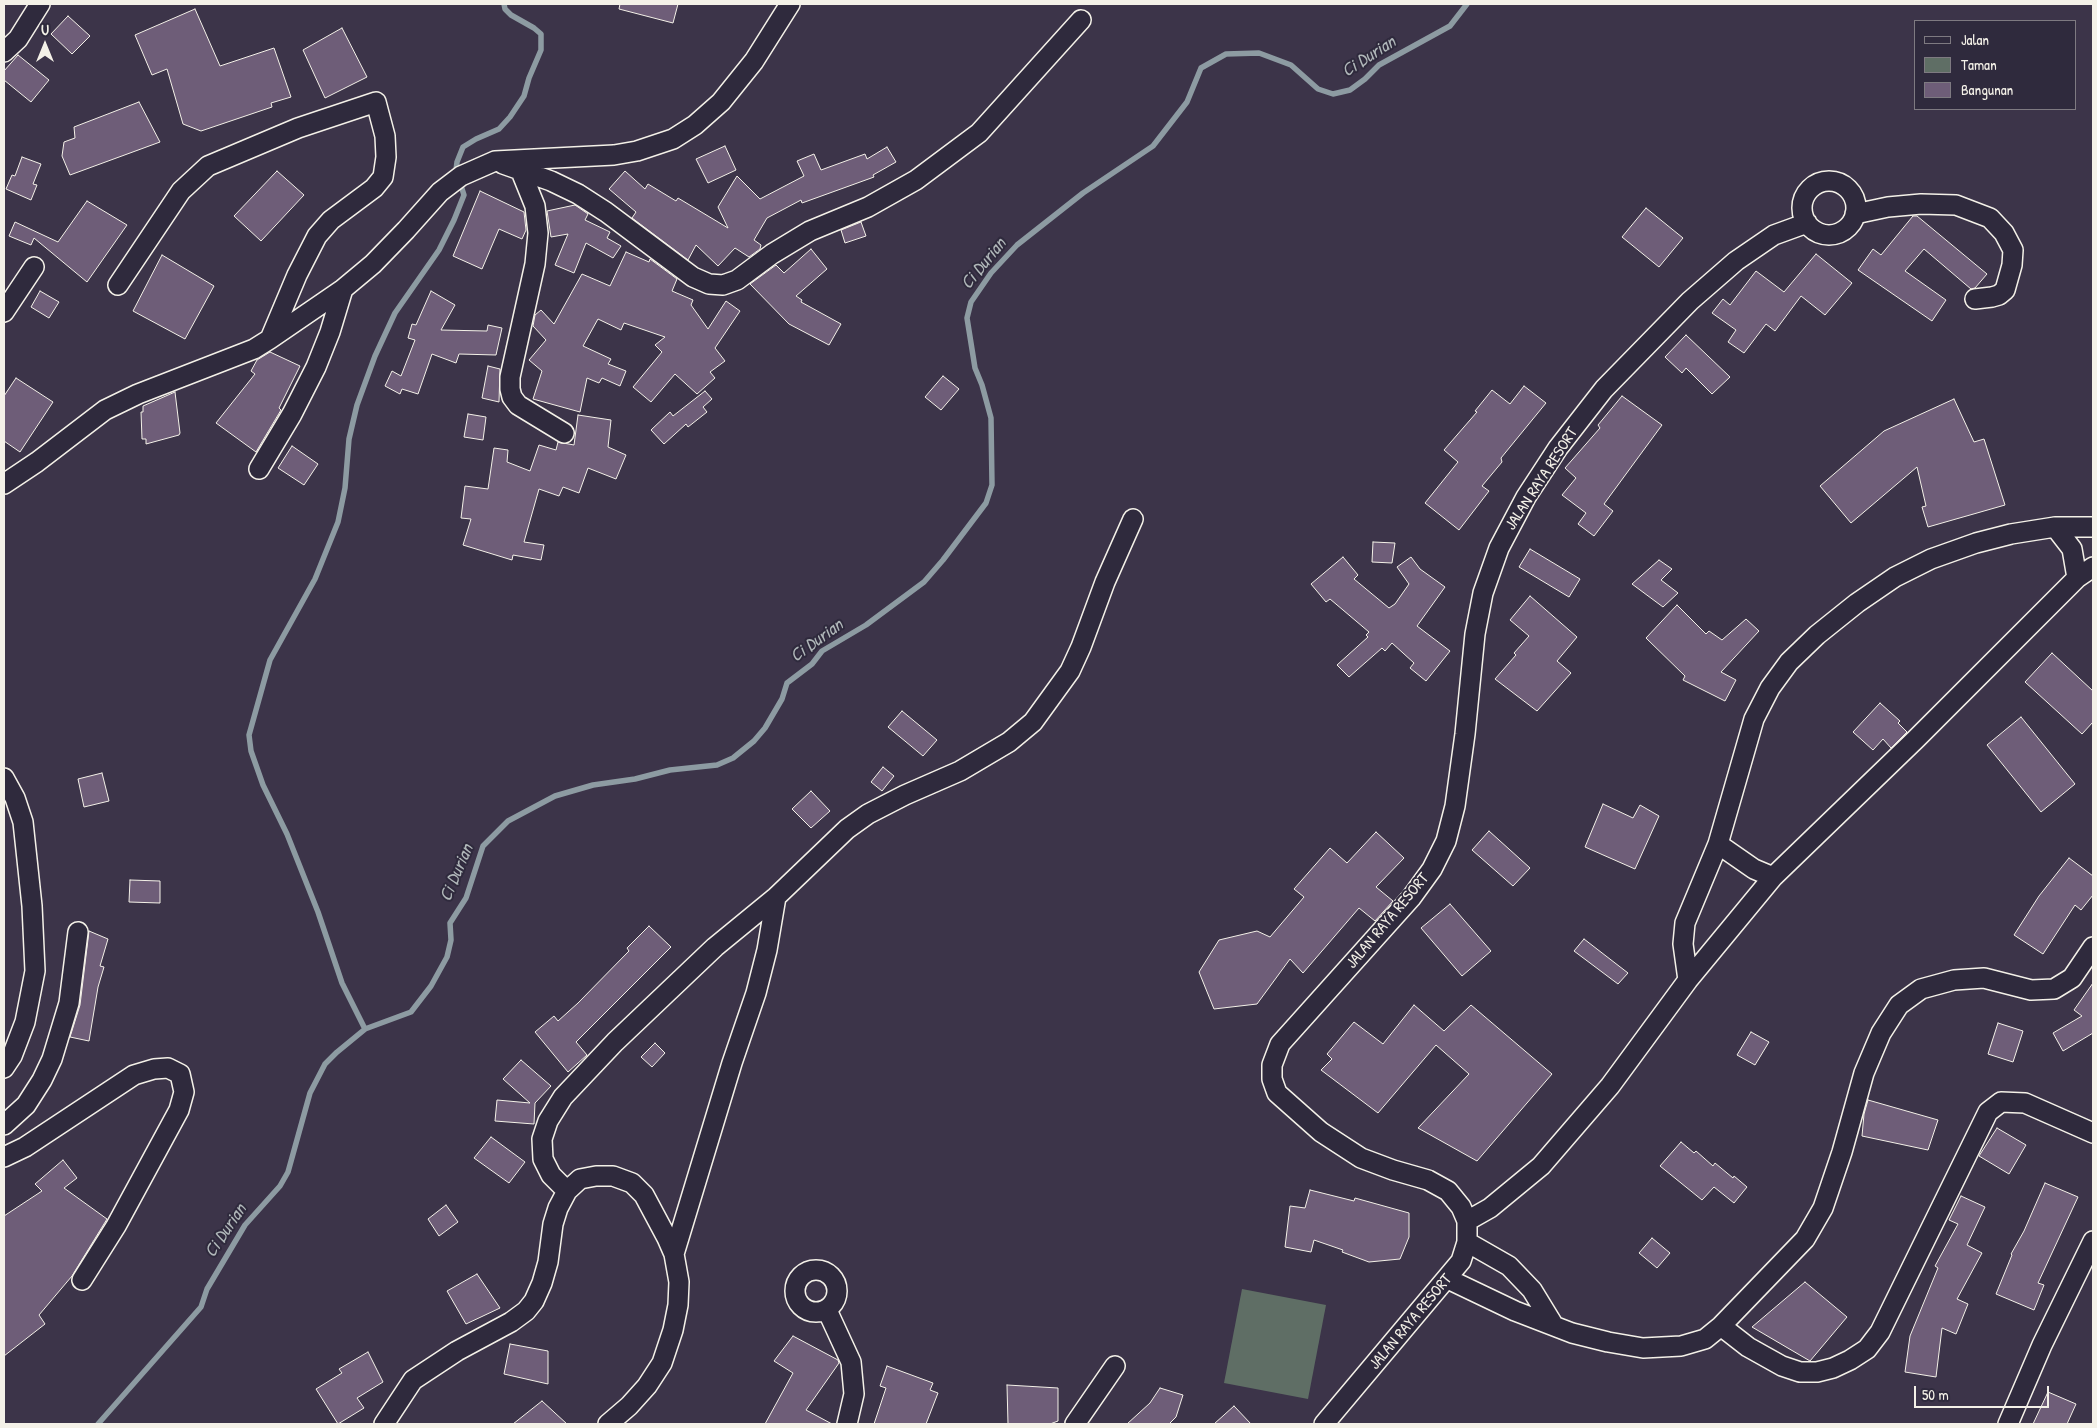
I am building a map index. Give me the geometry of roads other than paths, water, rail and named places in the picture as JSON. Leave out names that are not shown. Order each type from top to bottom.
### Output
[{"type":"street","points":[[4,52],[18,39],[40,4]]},
{"type":"street","points":[[4,484],[106,410],[138,394],[254,349],[270,339],[343,289],[400,237],[440,192],[461,176],[495,162],[530,158],[614,155],[637,151],[674,138],[695,125],[721,102],[754,61],[790,4]]},
{"type":"street","points":[[495,162],[520,169],[564,188],[599,207],[693,277],[708,284],[723,285],[737,280],[772,254],[810,231],[868,207],[916,180],[979,133],[1080,20]]},
{"type":"street","points":[[118,285],[181,191],[208,166],[298,128],[376,102],[385,136],[386,157],[383,177],[374,188],[331,220],[317,236],[297,275],[270,339]]},
{"type":"street","points":[[520,169],[536,206],[538,233],[535,264],[510,378],[510,389],[512,397],[518,405],[564,432]]},
{"type":"street","points":[[1832,180],[1848,188],[1853,196],[1856,214],[1846,229],[1829,235],[1820,233],[1807,223],[1802,214],[1803,197],[1808,189],[1823,181],[1832,180]]},
{"type":"street","points":[[1856,214],[1897,206],[1922,204],[1956,205],[1990,218],[2004,233],[2013,250],[2012,265],[2005,290],[1999,295],[1975,299]]},
{"type":"street","name":"JALAN RAYA RESORT","points":[[1324,1424],[1448,1279],[1461,1261],[1467,1242],[1467,1221],[1461,1207],[1448,1191],[1428,1180],[1361,1158],[1321,1132],[1277,1093],[1272,1079],[1275,1058],[1280,1044],[1411,898],[1432,869],[1446,841],[1455,806],[1465,734],[1475,634],[1483,593],[1499,548],[1526,497],[1558,448],[1604,389],[1690,301],[1736,260],[1751,250],[1774,235],[1807,223]]},
{"type":"street","points":[[4,312],[34,267]]},
{"type":"street","points":[[259,468],[292,414],[316,367],[330,332],[343,289]]},
{"type":"street","points":[[567,1191],[551,1175],[543,1159],[542,1139],[548,1121],[563,1097],[615,1042],[701,961],[776,897],[847,829],[868,814],[926,784],[960,771],[1009,742],[1033,722],[1070,671],[1105,582],[1134,519]]},
{"type":"street","points":[[1688,980],[1683,944],[1685,923],[1718,844],[1754,719],[1770,688],[1789,662],[1817,634],[1857,603],[1895,577],[1931,559],[1976,543],[2011,534],[2055,527],[2093,527]]},
{"type":"street","points":[[2055,527],[2072,548],[2077,578]]},
{"type":"street","points":[[1467,1221],[1490,1208],[1541,1166],[1610,1086],[1688,980],[1773,877],[1929,726],[2077,578],[2093,567]]},
{"type":"street","points":[[4,778],[15,798],[22,822],[32,906],[35,971],[25,1022],[12,1056],[4,1068]]},
{"type":"street","points":[[1718,844],[1754,869],[1773,877]]},
{"type":"street","points":[[674,1254],[732,1063],[756,993],[767,950],[776,897]]},
{"type":"street","points":[[4,1125],[26,1105],[42,1080],[52,1059],[69,1003],[78,932]]},
{"type":"street","points":[[1448,1279],[1489,1300],[1554,1326],[1608,1342],[1643,1348],[1682,1346],[1705,1339],[1721,1326],[1806,1239],[1823,1208],[1842,1152],[1864,1073],[1881,1033],[1899,1005],[1921,989],[1954,980],[1984,978],[2032,990],[2054,989],[2072,978],[2093,947]]},
{"type":"street","points":[[4,1158],[26,1147],[134,1075],[154,1069],[168,1068],[180,1074],[184,1092],[179,1110],[116,1226],[82,1280]]},
{"type":"street","points":[[1721,1326],[1748,1347],[1782,1366],[1800,1372],[1817,1372],[1834,1368],[1850,1360],[1867,1349],[1880,1332],[1988,1112],[2000,1102],[2025,1102],[2093,1133]]},
{"type":"street","points":[[384,1424],[413,1380],[457,1351],[511,1322],[526,1311],[534,1301],[542,1283],[548,1262],[553,1224],[558,1208],[567,1191],[580,1179],[596,1176],[613,1176],[632,1184],[644,1195],[656,1215],[674,1254],[679,1282],[674,1330],[662,1363],[647,1386],[629,1406],[608,1424]]},
{"type":"street","points":[[2008,1424],[2042,1345],[2093,1241]]},
{"type":"street","points":[[1467,1242],[1509,1266],[1532,1290],[1554,1326]]},
{"type":"street","points":[[827,1310],[851,1362],[854,1394],[847,1424]]},
{"type":"street","points":[[1075,1424],[1115,1366]]},
{"type":"waterway","points":[[365,1029],[342,983],[318,912],[287,834],[263,785],[251,751],[249,735],[270,660],[315,579],[338,522],[345,488],[349,439],[357,405],[375,356],[395,313],[439,250],[464,195],[456,170],[463,147],[499,129],[510,117],[524,96],[529,78],[541,50],[541,34],[511,15],[505,9],[504,4]]},
{"type":"waterway","name":"Ci Durian","points":[[98,1424],[201,1307],[207,1289],[245,1225],[280,1186],[288,1172],[310,1093],[325,1064],[365,1029],[411,1012],[431,986],[447,957],[451,940],[450,923],[466,898],[483,846],[508,821],[555,796],[593,785],[635,779],[670,770],[717,765],[733,758],[754,741],[765,728],[782,699],[787,683],[812,664],[822,651],[866,625],[924,582],[943,560],[986,503],[992,485],[991,418],[975,368],[967,318],[971,302],[991,273],[1017,245],[1083,193],[1153,146],[1187,102],[1201,68],[1226,54],[1259,53],[1291,65],[1318,89],[1333,94],[1350,90],[1379,65],[1450,26],[1467,4]]}]
